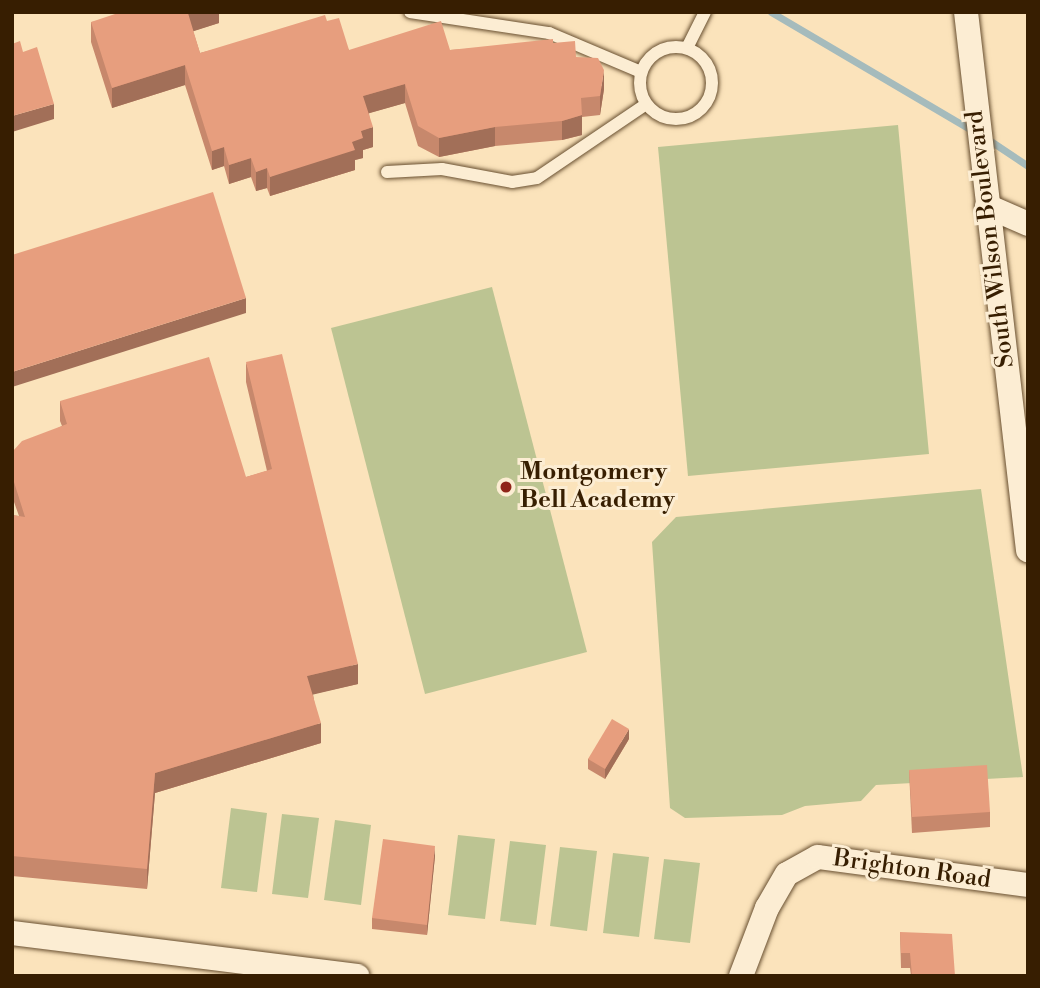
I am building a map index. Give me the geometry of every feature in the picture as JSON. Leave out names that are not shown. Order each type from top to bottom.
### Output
[{"type":"street","name":"South Wilson Boulevard","points":[[966,12],[1028,550]]},
{"type":"street","points":[[987,206],[1028,224]]},
{"type":"street","name":"Brighton Road","points":[[741,976],[767,908],[787,874],[818,857],[1028,885]]},
{"type":"street","points":[[12,933],[356,976]]},
{"type":"lane","points":[[410,12],[549,33],[641,72]]},
{"type":"lane","points":[[687,48],[695,25],[705,12]]},
{"type":"lane","points":[[687,48],[706,62],[712,85],[703,107],[693,115],[669,118],[646,105],[641,72],[654,53],[687,48]]},
{"type":"lane","points":[[387,172],[442,169],[512,182],[537,178],[646,105]]},
{"type":"green space","points":[[898,125],[929,454],[688,476],[658,147]]},
{"type":"green space","points":[[492,287],[587,652],[425,694],[331,328]]},
{"type":"green space","points":[[981,489],[1023,777],[876,785],[861,801],[805,806],[782,815],[685,818],[670,808],[652,542],[676,517]]},
{"type":"green space","points":[[231,808],[267,813],[257,892],[221,888]]},
{"type":"green space","points":[[282,814],[319,818],[308,898],[272,894]]},
{"type":"green space","points":[[335,820],[371,825],[361,905],[324,900]]},
{"type":"green space","points":[[458,835],[495,839],[485,919],[448,915]]},
{"type":"green space","points":[[510,841],[546,845],[536,925],[500,921]]},
{"type":"green space","points":[[560,847],[597,851],[587,931],[550,926]]},
{"type":"green space","points":[[613,853],[649,857],[639,937],[603,933]]},
{"type":"green space","points":[[664,859],[700,863],[690,943],[654,939]]},
{"type":"building","points":[[121,12],[191,12],[188,13],[200,53],[325,15],[327,21],[339,18],[349,50],[441,21],[450,50],[553,39],[553,43],[575,41],[576,57],[598,58],[604,70],[600,96],[581,98],[582,115],[562,121],[495,127],[439,138],[418,126],[405,84],[363,96],[373,127],[361,131],[363,138],[352,142],[355,150],[270,177],[267,168],[256,172],[251,158],[229,165],[224,147],[212,151],[185,65],[112,88],[91,22]]},
{"type":"building","points":[[20,41],[23,52],[37,47],[54,104],[12,116],[12,44]]},
{"type":"building","points":[[213,192],[246,298],[12,372],[12,255]]},
{"type":"building","points":[[282,354],[358,664],[307,676],[321,723],[155,773],[147,869],[12,856],[12,515],[25,517],[14,482],[13,451],[22,441],[67,424],[60,401],[209,357],[246,477],[272,469],[246,362]]},
{"type":"building","points":[[612,719],[629,729],[605,769],[588,759]]},
{"type":"building","points":[[987,765],[990,812],[912,817],[909,770]]},
{"type":"building","points":[[383,839],[435,846],[427,925],[372,918]]},
{"type":"building","points":[[900,932],[952,934],[955,976],[912,976],[910,953],[901,953]]},
{"type":"waterway","points":[[771,12],[973,131]]},
{"type":"waterway","points":[[986,138],[1028,166]]},
{"type":"place","name":"Montgomery Bell Academy","points":[[506,487]]}]
